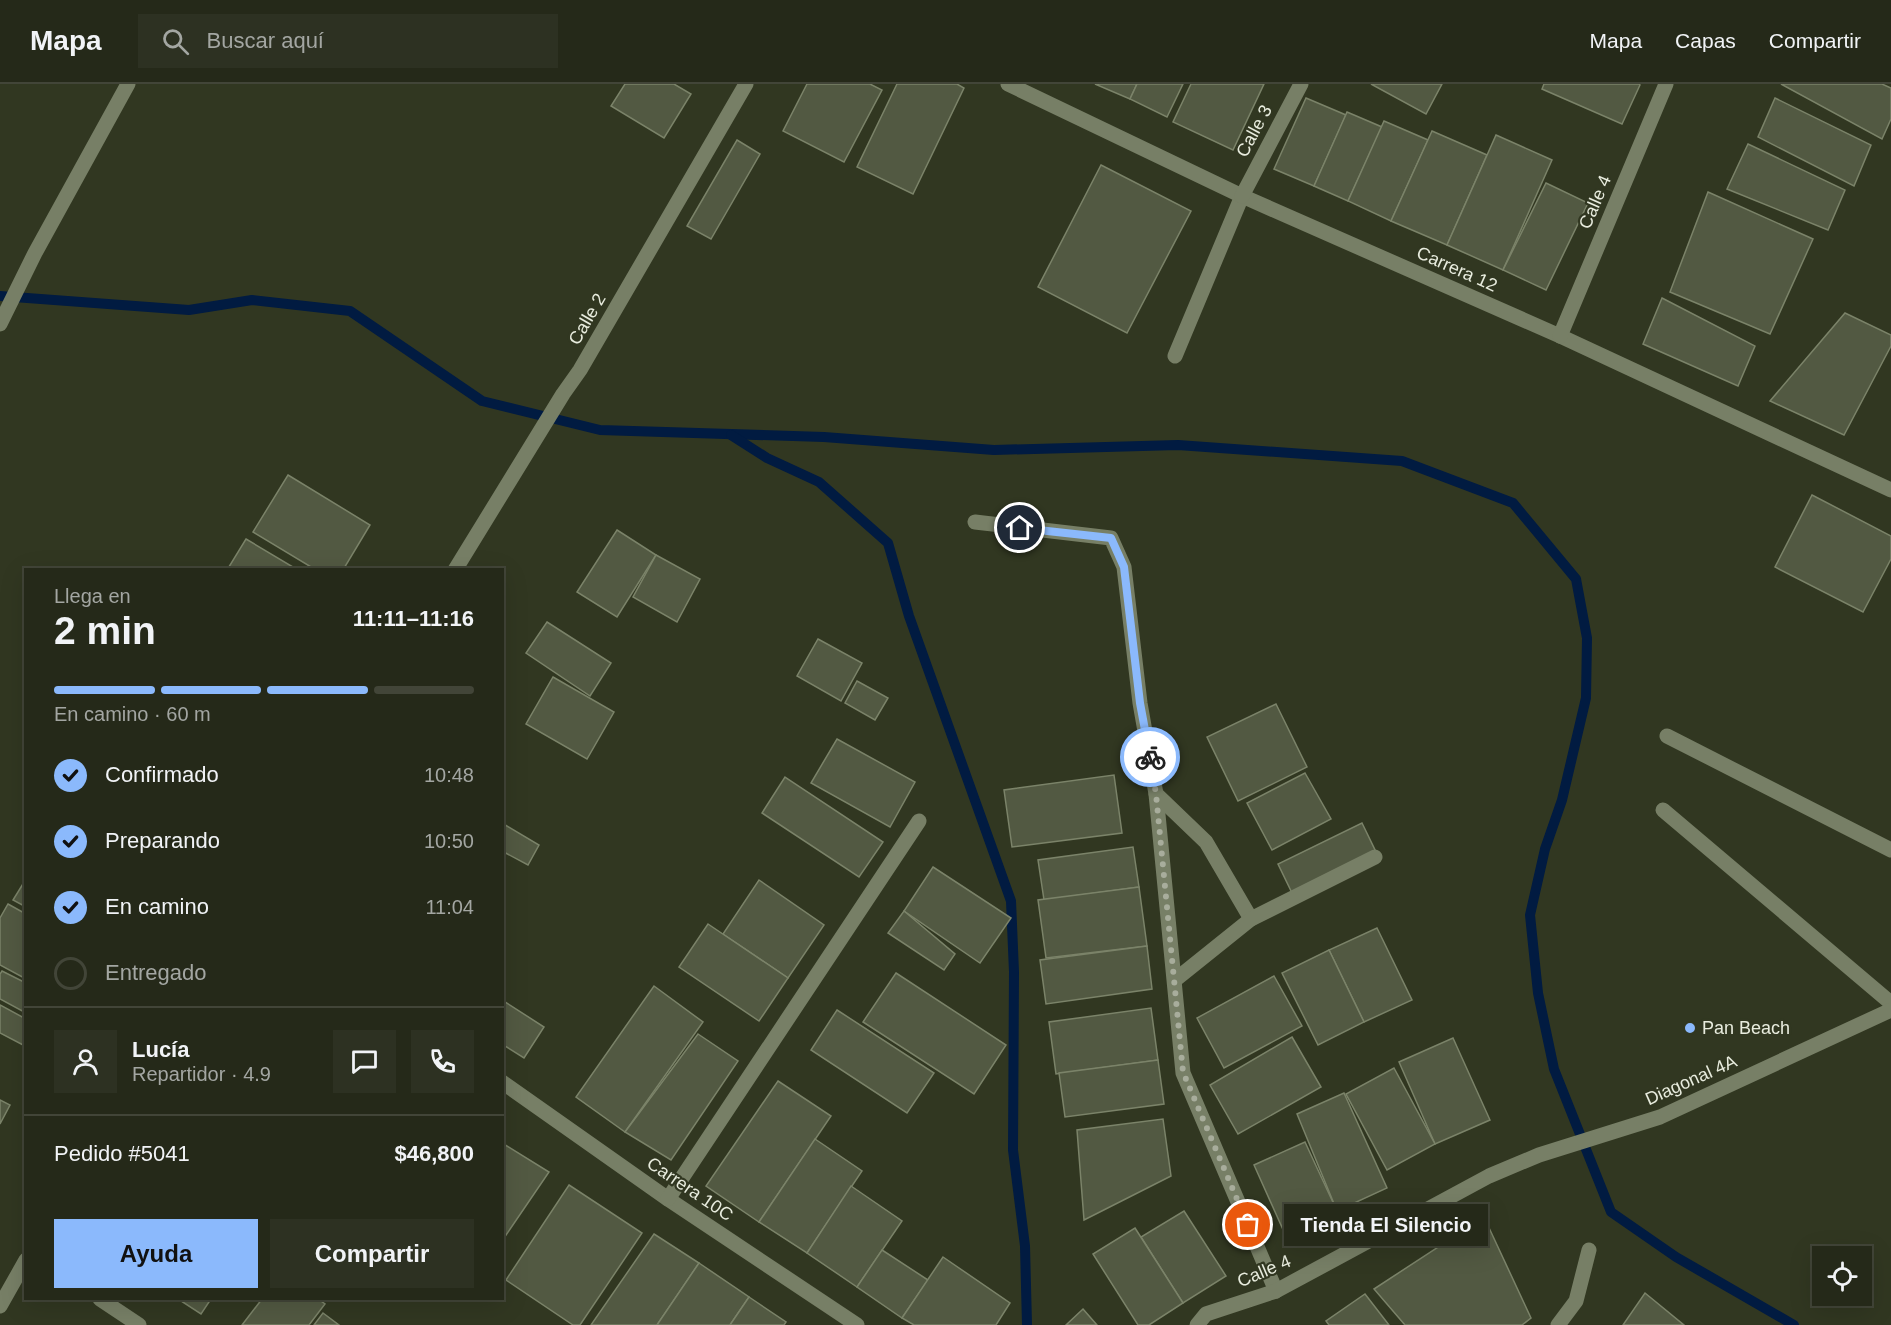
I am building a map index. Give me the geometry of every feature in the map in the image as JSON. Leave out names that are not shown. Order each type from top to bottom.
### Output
[{"type":"street","points":[[0,324],[35,253],[128,84]]},
{"type":"street","name":"Calle 2","points":[[456,568],[580,370],[746,84]]},
{"type":"street","name":"Carrera 12","points":[[1008,84],[1242,196],[1560,336],[1891,490]]},
{"type":"street","name":"Calle 3","points":[[1174,356],[1242,196],[1301,84]]},
{"type":"street","name":"Calle 4","points":[[1560,336],[1666,84]]},
{"type":"street","points":[[975,522],[1111,538],[1124,567],[1140,703],[1156,794],[1183,1072],[1276,1291]]},
{"type":"street","points":[[1667,736],[1891,850]]},
{"type":"street","points":[[1156,794],[1206,842],[1251,919]]},
{"type":"street","points":[[1663,810],[1891,1003]]},
{"type":"street","points":[[668,1199],[919,821]]},
{"type":"street","points":[[1175,980],[1251,919],[1376,857]]},
{"type":"street","name":"Diagonal 4A","points":[[1539,1155],[1660,1117],[1891,1010]]},
{"type":"street","name":"Carrera 10C","points":[[504,1083],[668,1199],[857,1325]]},
{"type":"street","name":"Calle 4","points":[[1206,1321],[1276,1291],[1489,1176],[1539,1155]]},
{"type":"street","points":[[1558,1325],[1576,1301],[1589,1250]]},
{"type":"street","points":[[0,1306],[24,1264]]},
{"type":"street","points":[[102,1300],[139,1325]]},
{"type":"building","points":[[625,84],[674,84],[691,94],[664,138],[611,106]]},
{"type":"building","points":[[807,84],[870,84],[882,90],[844,162],[783,131]]},
{"type":"building","points":[[897,84],[957,84],[964,88],[913,194],[857,167]]},
{"type":"building","points":[[1095,84],[1137,84],[1130,99]]},
{"type":"building","points":[[1137,84],[1183,84],[1167,117],[1130,99]]},
{"type":"building","points":[[1191,84],[1264,84],[1233,150],[1173,122]]},
{"type":"building","points":[[1371,84],[1442,84],[1426,114]]},
{"type":"building","points":[[1544,84],[1640,85],[1622,124],[1542,89]]},
{"type":"building","points":[[1781,84],[1882,84],[1891,88],[1891,119],[1882,139]]},
{"type":"building","points":[[1306,98],[1346,115],[1314,186],[1274,169]]},
{"type":"building","points":[[1775,98],[1871,145],[1854,186],[1758,137]]},
{"type":"building","points":[[1347,112],[1382,127],[1348,201],[1314,186]]},
{"type":"building","points":[[1384,121],[1428,140],[1391,221],[1348,201]]},
{"type":"building","points":[[1432,131],[1487,155],[1447,245],[1391,221]]},
{"type":"building","points":[[1496,135],[1552,160],[1503,270],[1447,245]]},
{"type":"building","points":[[737,140],[760,154],[711,239],[687,226]]},
{"type":"building","points":[[1748,144],[1845,190],[1828,230],[1727,189]]},
{"type":"building","points":[[1101,165],[1191,211],[1127,333],[1038,287]]},
{"type":"building","points":[[1546,183],[1588,203],[1546,290],[1503,270]]},
{"type":"building","points":[[1708,192],[1813,239],[1770,334],[1670,292]]},
{"type":"building","points":[[1662,298],[1755,346],[1738,386],[1643,344]]},
{"type":"building","points":[[1845,313],[1891,335],[1891,346],[1844,435],[1770,401]]},
{"type":"building","points":[[288,475],[370,525],[344,568],[313,568],[253,532]]},
{"type":"building","points":[[1812,495],[1891,536],[1891,559],[1863,612],[1775,567]]},
{"type":"building","points":[[617,530],[656,555],[617,617],[577,592]]},
{"type":"building","points":[[246,539],[295,568],[228,568]]},
{"type":"building","points":[[656,555],[700,579],[677,622],[633,597]]},
{"type":"building","points":[[547,622],[611,663],[590,696],[526,653]]},
{"type":"building","points":[[818,639],[862,663],[841,701],[797,676]]},
{"type":"building","points":[[553,677],[614,712],[587,759],[526,724]]},
{"type":"building","points":[[857,681],[888,698],[875,720],[845,703]]},
{"type":"building","points":[[1276,704],[1307,767],[1238,801],[1207,737]]},
{"type":"building","points":[[837,739],[915,782],[890,827],[811,783]]},
{"type":"building","points":[[1305,773],[1331,819],[1272,850],[1247,803]]},
{"type":"building","points":[[1114,775],[1122,833],[1012,847],[1004,790]]},
{"type":"building","points":[[785,777],[883,842],[859,877],[762,813]]},
{"type":"building","points":[[1362,823],[1377,854],[1293,895],[1278,864]]},
{"type":"building","points":[[504,824],[539,845],[528,865],[504,852]]},
{"type":"building","points":[[1133,847],[1139,887],[1044,900],[1038,860]]},
{"type":"building","points":[[933,867],[1011,918],[980,963],[904,911]]},
{"type":"building","points":[[759,880],[824,925],[788,978],[723,934]]},
{"type":"building","points":[[24,882],[24,906],[13,900]]},
{"type":"building","points":[[1139,887],[1147,946],[1046,958],[1038,900]]},
{"type":"building","points":[[8,904],[24,913],[24,978],[0,965],[0,918]]},
{"type":"building","points":[[904,911],[955,954],[944,970],[888,933]]},
{"type":"building","points":[[708,924],[788,978],[759,1021],[679,967]]},
{"type":"building","points":[[1377,928],[1412,1000],[1364,1022],[1329,950]]},
{"type":"building","points":[[1147,946],[1152,989],[1046,1004],[1040,960]]},
{"type":"building","points":[[1329,950],[1364,1022],[1318,1045],[1282,973]]},
{"type":"building","points":[[2,971],[24,982],[24,1012],[0,999]]},
{"type":"building","points":[[896,973],[1006,1045],[974,1094],[863,1022]]},
{"type":"building","points":[[1274,976],[1302,1026],[1224,1068],[1197,1018]]},
{"type":"building","points":[[654,986],[703,1022],[625,1132],[576,1097]]},
{"type":"building","points":[[504,1001],[544,1027],[524,1058],[504,1045]]},
{"type":"building","points":[[0,1005],[24,1018],[24,1045],[0,1033]]},
{"type":"building","points":[[1151,1008],[1158,1060],[1056,1074],[1049,1022]]},
{"type":"building","points":[[837,1010],[934,1073],[907,1113],[811,1050]]},
{"type":"building","points":[[698,1034],[738,1061],[671,1160],[625,1132]]},
{"type":"building","points":[[1292,1037],[1321,1087],[1238,1134],[1210,1085]]},
{"type":"building","points":[[1453,1038],[1490,1120],[1435,1144],[1399,1062]]},
{"type":"building","points":[[1158,1060],[1164,1104],[1065,1117],[1059,1073]]},
{"type":"building","points":[[1394,1068],[1435,1144],[1387,1170],[1346,1094]]},
{"type":"building","points":[[778,1081],[831,1116],[759,1222],[706,1186]]},
{"type":"building","points":[[1344,1093],[1387,1188],[1337,1211],[1297,1114]]},
{"type":"building","points":[[0,1100],[10,1105],[0,1124]]},
{"type":"building","points":[[1163,1119],[1171,1176],[1084,1220],[1077,1130]]},
{"type":"building","points":[[815,1139],[862,1171],[807,1253],[759,1222]]},
{"type":"building","points":[[1305,1142],[1337,1211],[1285,1234],[1254,1165]]},
{"type":"building","points":[[504,1144],[549,1172],[504,1238]]},
{"type":"building","points":[[569,1185],[642,1233],[580,1325],[573,1325],[506,1280]]},
{"type":"building","points":[[851,1186],[902,1221],[857,1287],[807,1253]]},
{"type":"building","points":[[1184,1211],[1226,1276],[1183,1303],[1141,1237]]},
{"type":"building","points":[[1484,1217],[1531,1318],[1522,1325],[1405,1325],[1374,1289]]},
{"type":"building","points":[[1135,1228],[1183,1303],[1149,1325],[1138,1325],[1093,1254]]},
{"type":"building","points":[[654,1234],[699,1263],[657,1325],[591,1325]]},
{"type":"building","points":[[882,1250],[928,1280],[902,1318],[857,1287]]},
{"type":"building","points":[[943,1257],[1010,1303],[996,1325],[914,1325],[902,1318]]},
{"type":"building","points":[[699,1263],[749,1297],[730,1325],[657,1325]]},
{"type":"building","points":[[1645,1293],[1684,1325],[1623,1325]]},
{"type":"building","points":[[1365,1294],[1389,1325],[1329,1325],[1326,1321]]},
{"type":"building","points":[[749,1297],[786,1322],[784,1325],[730,1325]]},
{"type":"building","points":[[180,1300],[210,1300],[201,1314]]},
{"type":"building","points":[[261,1300],[319,1300],[325,1304],[309,1325],[242,1325]]},
{"type":"building","points":[[1083,1309],[1097,1325],[1066,1325]]},
{"type":"building","points":[[323,1313],[339,1325],[314,1325]]},
{"type":"waterway","points":[[0,296],[189,310],[252,300],[350,311],[482,401],[600,430],[824,437],[994,450],[1178,445],[1402,461],[1513,503],[1576,579],[1587,638],[1586,698],[1562,800],[1545,849],[1530,915],[1538,993],[1554,1069],[1611,1212],[1676,1257],[1794,1325]]},
{"type":"waterway","points":[[731,435],[767,458],[819,482],[888,543],[909,616],[1011,901],[1014,972],[1013,1150],[1025,1246],[1027,1325]]},
{"type":"way so far","points":[[1150,757],[1156,794],[1183,1072],[1248,1225]]},
{"type":"place","name":"Pan Beach","points":[[1690,1028]]},
{"type":"place","name":"Tienda El Silencio","points":[[1248,1225]]},
{"type":"route","points":[[1020,528],[1111,538],[1124,567],[1140,703],[1150,757]]}]
